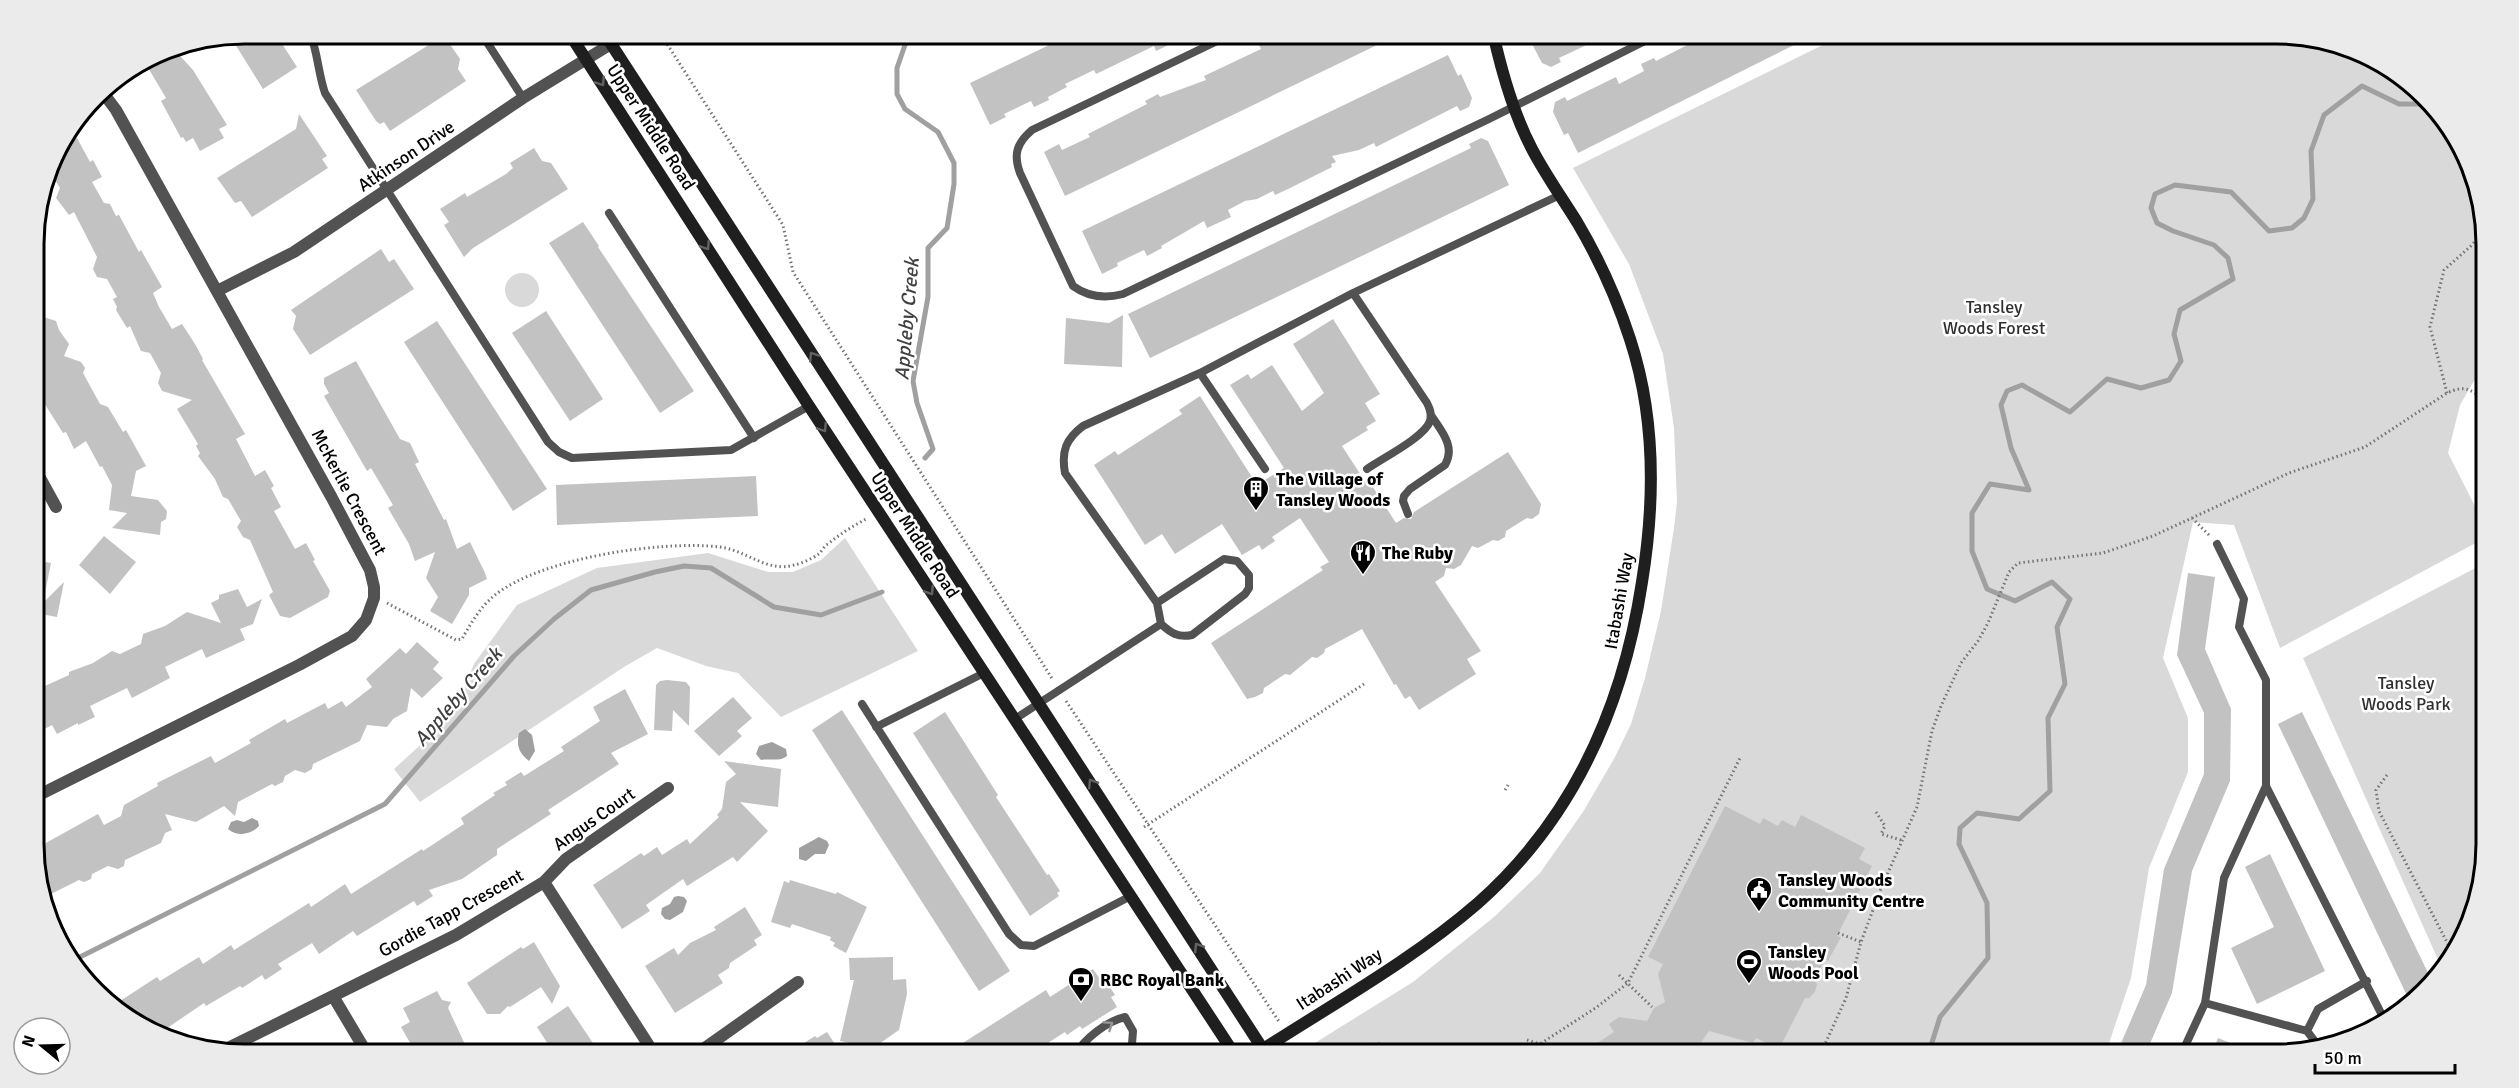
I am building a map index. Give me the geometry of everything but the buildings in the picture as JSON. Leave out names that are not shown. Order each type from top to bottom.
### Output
[{"type":"main road","name":"Upper Middle Road","points":[[576,44],[878,512],[1228,1044]]},
{"type":"main road","name":"Upper Middle Road","points":[[611,44],[1040,704],[1256,1044]]},
{"type":"main road","name":"Itabashi Way","points":[[1274,1044],[1408,956],[1468,911],[1496,886],[1527,852],[1575,786],[1596,747],[1626,663],[1646,559],[1652,471],[1642,387],[1631,342],[1615,297],[1593,252],[1531,148],[1503,76],[1496,44]]},
{"type":"street","name":"Atkinson Drive","points":[[217,291],[294,252],[523,98],[611,44]]},
{"type":"street","name":"McKerlie Crescent","points":[[107,98],[116,110],[217,291],[370,570],[374,598]]},
{"type":"street","points":[[44,485],[56,507]]},
{"type":"street","points":[[44,793],[289,671],[352,636],[366,620],[374,598]]},
{"type":"street","name":"Angus Court","points":[[544,882],[566,859],[668,788]]},
{"type":"street","name":"Gordie Tapp Crescent","points":[[236,1044],[456,935],[544,882],[648,1044]]},
{"type":"street","points":[[710,1044],[798,982]]},
{"type":"street","points":[[333,996],[361,1044]]},
{"type":"lane","points":[[314,44],[325,93],[548,442],[559,452],[572,458],[731,450],[809,406]]},
{"type":"lane","points":[[488,44],[523,98]]},
{"type":"lane","points":[[1211,44],[1032,130],[1021,139],[1016,152],[1020,173],[1072,286],[1082,293],[1110,297],[1123,294],[1514,107],[1639,44]]},
{"type":"lane","points":[[1157,603],[1224,559],[1238,561],[1249,574],[1249,588],[1245,594],[1192,634],[1184,637],[1177,635],[1161,624],[1157,603],[1065,473],[1063,461],[1071,435],[1083,426],[1200,373],[1353,293],[1560,195]]},
{"type":"lane","points":[[609,213],[754,438]]},
{"type":"lane","points":[[1353,293],[1427,403],[1431,415],[1449,445],[1449,459],[1445,465],[1406,492],[1403,501],[1408,514]]},
{"type":"lane","points":[[1200,373],[1265,469]]},
{"type":"lane","points":[[1366,469],[1422,432],[1430,422],[1431,415]]},
{"type":"lane","points":[[2186,1044],[2205,1003],[2224,878],[2266,786],[2266,680],[2239,627],[2244,599],[2217,544]]},
{"type":"lane","points":[[1015,720],[1161,624]]},
{"type":"lane","points":[[876,727],[984,673]]},
{"type":"lane","points":[[862,704],[1009,934],[1021,945],[1034,946],[1131,896]]},
{"type":"lane","points":[[2266,786],[2382,1013]]},
{"type":"lane","points":[[2307,1031],[2318,1009],[2367,981]]},
{"type":"lane","points":[[2205,1003],[2307,1031],[2315,1041]]},
{"type":"lane","points":[[1083,1044],[1116,1019],[1125,1017],[1134,1032],[1132,1044]]},
{"type":"path","points":[[667,44],[783,225],[793,272],[1060,692],[1149,823],[1292,1044]]},
{"type":"path","points":[[2447,393],[2430,327],[2444,270],[2476,240]]},
{"type":"path","points":[[1825,1044],[1846,998],[1861,942],[1901,840],[1917,807],[1932,731],[1941,706],[1962,663],[1988,623],[2009,572],[2018,563],[2103,553],[2153,536],[2289,473],[2366,447],[2447,393],[2461,387],[2476,393]]},
{"type":"path","points":[[374,598],[394,606],[456,640],[462,639],[483,607],[506,587],[588,556],[647,549],[718,547],[738,551],[772,566],[795,565],[818,555],[826,545],[878,512]]},
{"type":"path","points":[[2192,518],[2217,544]]},
{"type":"path","points":[[1144,827],[1364,684]]},
{"type":"path","points":[[1527,1040],[1540,1044],[1597,1007],[1628,983],[1741,756]]},
{"type":"path","points":[[2387,775],[2376,790],[2379,811],[2448,945]]},
{"type":"path","points":[[1505,789],[1508,785]]},
{"type":"path","points":[[1876,812],[1885,826],[1881,834],[1901,840]]},
{"type":"path","points":[[1838,933],[1861,942]]},
{"type":"path","points":[[1619,975],[1652,1007]]},
{"type":"green space","name":"Tansley Woods Forest","points":[[1825,44],[2275,44],[2314,47],[2352,59],[2375,70],[2397,85],[2417,102],[2449,144],[2469,192],[2474,218],[2476,377],[2460,405],[2448,453],[2476,508],[2476,543],[2280,648],[2234,525],[2193,522],[2163,658],[2188,718],[2188,772],[2149,868],[2131,978],[2109,1044],[1313,1044],[1413,982],[1494,917],[1540,873],[1583,812],[1615,757],[1631,724],[1645,678],[1661,611],[1674,528],[1677,502],[1674,428],[1663,354],[1629,264],[1573,168]]},
{"type":"green space","points":[[522,273],[534,278],[539,290],[534,302],[522,307],[510,302],[505,290],[510,278]]},
{"type":"green space","points":[[845,538],[918,651],[781,717],[738,673],[706,666],[657,648],[624,667],[420,802],[394,769],[429,737],[461,696],[474,664],[517,605],[597,568],[708,553],[768,572],[793,572],[821,560]]},
{"type":"green space","name":"Tansley Woods Park","points":[[2476,568],[2476,844],[2474,870],[2469,896],[2460,921],[2438,960],[2303,658]]},
{"type":"shaded area","points":[[525,729],[532,735],[535,751],[529,761],[518,745],[519,733]]},
{"type":"shaded area","points":[[772,742],[786,749],[787,756],[761,760],[756,754],[759,746]]},
{"type":"shaded area","points":[[252,818],[258,821],[259,826],[252,831],[240,834],[228,829],[231,822],[237,820],[244,822]]},
{"type":"shaded area","points":[[819,837],[827,841],[829,845],[825,854],[815,854],[806,861],[799,859],[799,848]]},
{"type":"shaded area","points":[[678,896],[684,897],[687,901],[683,912],[670,920],[665,919],[661,914],[662,908]]},
{"type":"waterway","name":"Appleby Creek","points":[[906,44],[897,68],[897,94],[905,109],[938,132],[954,163],[954,184],[947,228],[928,248],[928,297],[913,381],[917,403],[933,449],[925,458]]},
{"type":"waterway","points":[[1931,1044],[1940,1017],[1988,958],[1987,903],[1959,844],[1960,828],[1977,813],[2019,819],[2050,791],[2048,718],[2065,684],[2057,627],[2070,599],[2052,582],[2015,601],[1987,589],[1972,551],[1972,513],[1990,484],[2029,490],[2011,448],[2001,405],[2007,391],[2022,385],[2070,412],[2107,379],[2141,388],[2169,380],[2181,361],[2174,334],[2180,310],[2233,279],[2228,258],[2214,245],[2157,223],[2151,208],[2155,194],[2175,185],[2231,192],[2269,231],[2292,228],[2304,218],[2313,199],[2311,151],[2324,115],[2362,86],[2399,104],[2419,104]]},
{"type":"waterway","name":"Appleby Creek","points":[[79,957],[385,804],[514,656],[554,619],[591,590],[684,566],[711,568],[774,607],[821,615],[882,592]]},
{"type":"place","name":"The Village of Tansley Woods","points":[[1256,512]]},
{"type":"place","name":"The Ruby","points":[[1363,576]]},
{"type":"place","name":"Tansley Woods Community Centre","points":[[1759,913]]},
{"type":"place","name":"Tansley Woods Pool","points":[[1749,985]]},
{"type":"place","name":"RBC Royal Bank","points":[[1081,1003]]}]
